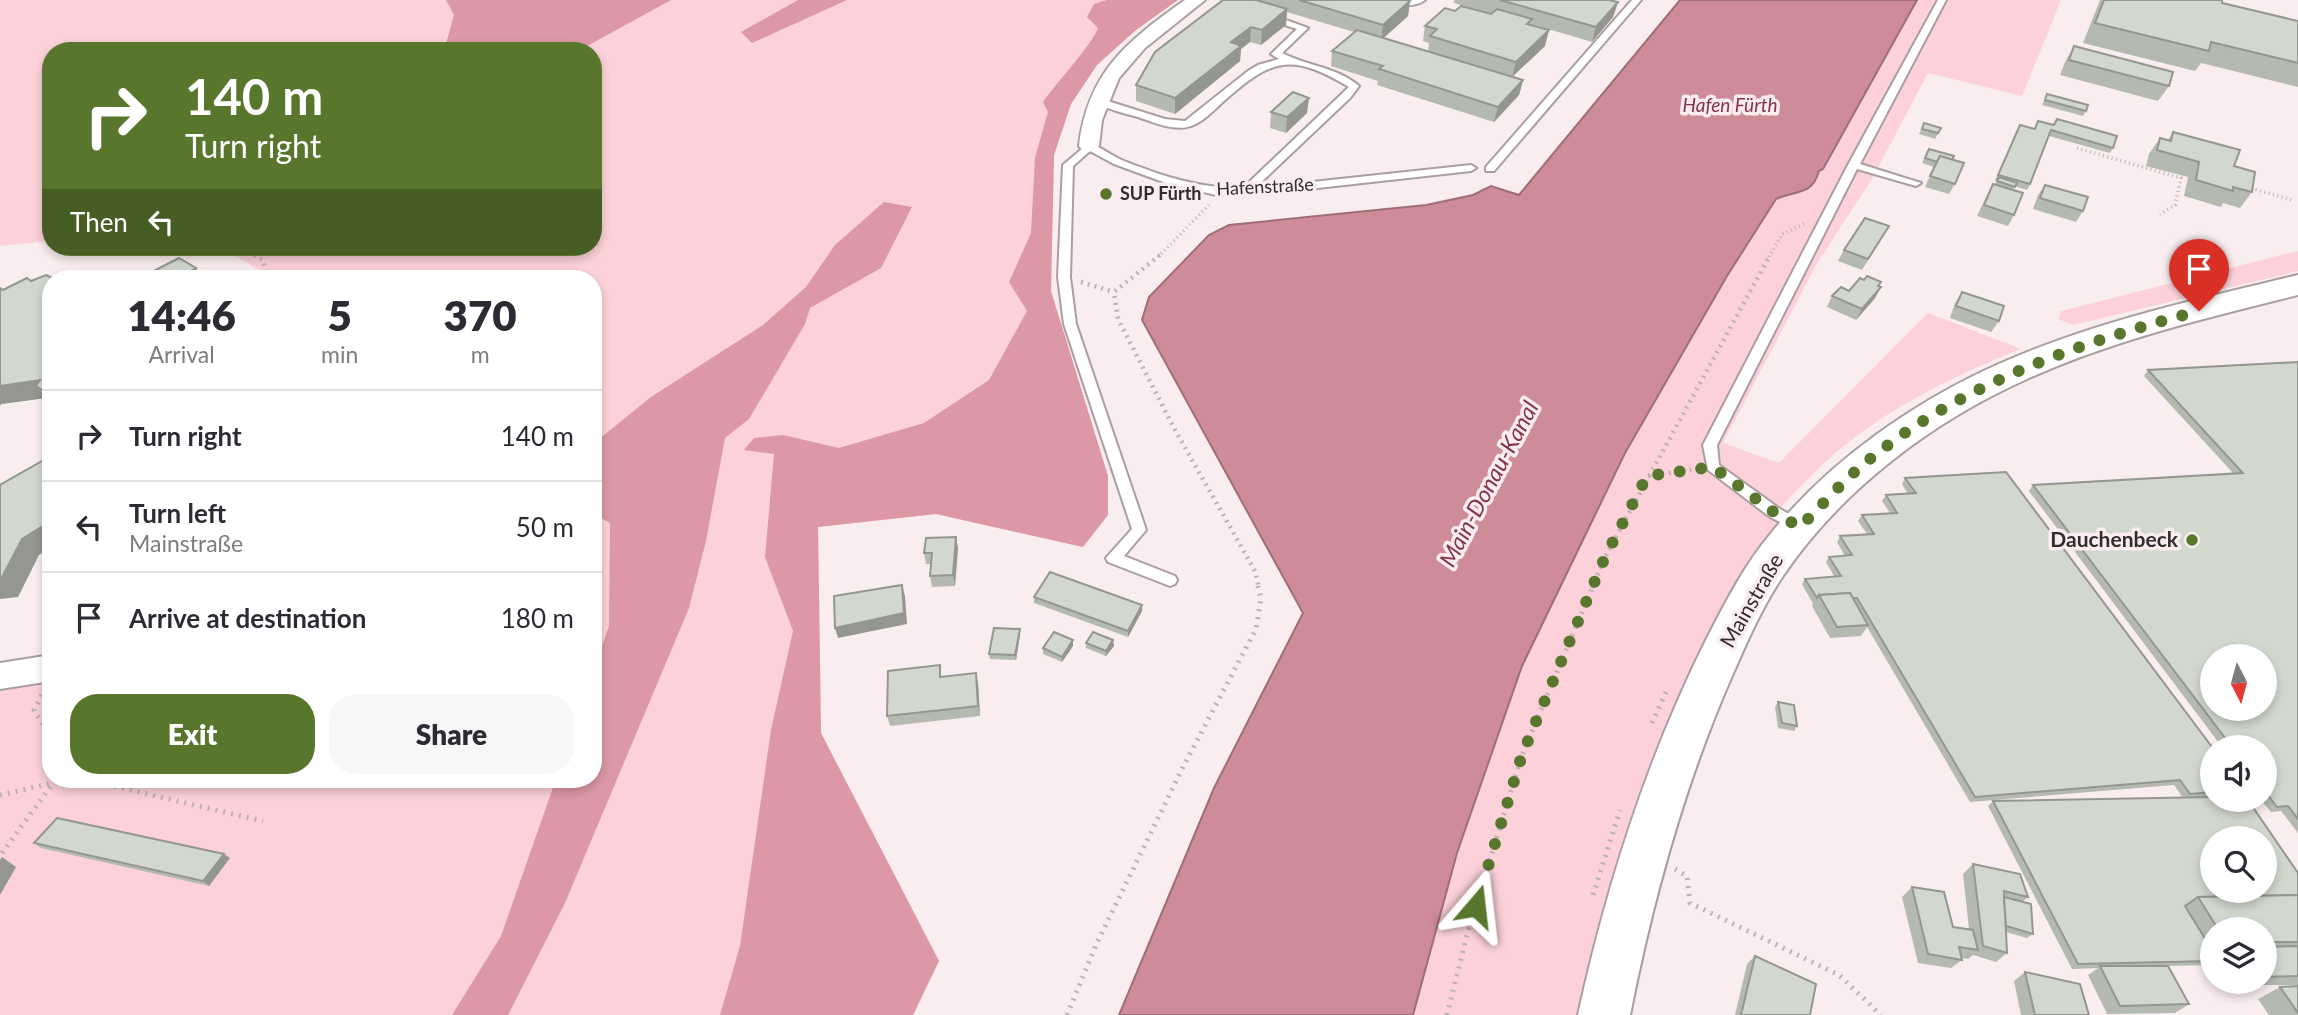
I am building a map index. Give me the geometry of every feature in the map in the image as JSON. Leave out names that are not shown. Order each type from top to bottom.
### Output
[{"type":"main road","name":"Mainstraße","points":[[1604,1015],[1618,945],[1626,846],[1769,563],[1800,527],[1864,463],[1929,417],[1996,380],[2075,348],[2155,322],[2298,285]]},
{"type":"street","points":[[1089,146],[1090,117],[1109,75],[1138,42],[1196,0]]},
{"type":"street","points":[[0,676],[42,678]]},
{"type":"lane","points":[[1389,0],[1416,4],[1421,0]]},
{"type":"lane","points":[[1490,169],[1637,0]]},
{"type":"lane","points":[[1800,527],[1775,513],[1713,467],[1710,445],[1853,165],[1942,0]]},
{"type":"lane","points":[[1246,191],[1347,96],[1354,86],[1338,75],[1290,61],[1276,54],[1303,28],[1254,12]]},
{"type":"lane","points":[[1098,100],[1164,122],[1187,124],[1262,66],[1290,61]]},
{"type":"lane","points":[[1089,146],[1068,165],[1064,277],[1070,324],[1139,530],[1113,558],[1170,580]]},
{"type":"lane","name":"Hafenstraße","points":[[1089,146],[1131,167],[1216,192],[1471,168]]},
{"type":"lane","points":[[1853,165],[1916,183]]},
{"type":"path","points":[[2077,148],[2182,178],[2175,205],[2160,214]]},
{"type":"path","points":[[2246,187],[2292,200]]},
{"type":"path","points":[[1114,292],[1148,267],[1214,199],[1216,192]]},
{"type":"path","points":[[1447,1015],[1468,931],[1522,755],[1605,557],[1782,234],[1828,213]]},
{"type":"path","points":[[256,256],[263,260],[262,270]]},
{"type":"path","points":[[1064,277],[1114,292]]},
{"type":"path","points":[[1067,1015],[1096,945],[1182,769],[1241,662],[1256,629],[1261,599],[1255,571],[1174,428],[1118,319],[1114,292]]},
{"type":"path","points":[[1647,476],[1713,467]]},
{"type":"path","points":[[1651,726],[1674,677]]},
{"type":"path","points":[[42,691],[34,709],[42,723]]},
{"type":"path","points":[[0,795],[42,784]]},
{"type":"path","points":[[2,853],[50,788]]},
{"type":"path","points":[[126,788],[263,821]]},
{"type":"path","points":[[1591,906],[1626,846],[1623,800]]},
{"type":"path","points":[[1626,846],[1687,876],[1690,903],[1839,975],[1881,1015]]},
{"type":"shaded area","points":[[0,0],[1178,0],[1136,30],[1097,65],[1071,104],[1054,155],[1051,291],[1108,476],[1108,515],[1083,547],[936,514],[818,527],[821,733],[939,961],[913,1015],[0,1015],[0,676],[39,669],[42,663],[42,788],[602,788],[602,270],[258,270],[235,256],[602,256],[602,42],[42,42],[42,242],[0,246]]},
{"type":"shaded area","points":[[446,0],[671,0],[594,42],[446,42],[454,15]]},
{"type":"shaded area","points":[[798,0],[847,0],[752,43],[741,32]]},
{"type":"shaded area","points":[[1107,0],[1178,0],[1136,30],[1097,65],[1071,104],[1054,155],[1051,291],[1108,476],[1108,515],[1083,547],[936,514],[818,527],[821,733],[939,961],[913,1015],[720,1015],[740,946],[771,730],[793,631],[765,557],[774,454],[744,450],[754,438],[783,435],[839,448],[924,423],[989,380],[1027,311],[1009,282],[1031,233],[1035,158],[1048,112],[1043,102],[1098,28],[1087,17],[1094,4]]},
{"type":"shaded area","points":[[1917,0],[2061,0],[2022,96],[1928,73],[1872,179],[1816,265],[1723,443],[1779,463],[1928,313],[2021,349],[1952,379],[1885,416],[1836,453],[1775,513],[1800,527],[1769,563],[1604,1015],[1413,1015],[1457,853],[1522,666],[1625,453],[1727,276],[1776,199],[1813,186],[1819,170],[1823,169]]},
{"type":"shaded area","points":[[884,202],[912,207],[881,268],[810,308],[805,324],[749,419],[725,438],[706,541],[689,608],[565,903],[508,1015],[452,1015],[501,936],[553,788],[602,788],[602,646],[609,626],[610,523],[602,519],[602,437],[651,397],[763,325],[806,287],[835,245]]},
{"type":"shaded area","points":[[2298,251],[2298,271],[2073,325],[2058,319],[2061,311]]},
{"type":"water","points":[[1680,0],[1917,0],[1823,169],[1808,188],[1776,199],[1727,276],[1625,453],[1522,666],[1457,853],[1413,1015],[1119,1015],[1214,788],[1303,613],[1142,320],[1149,297],[1209,235],[1229,225],[1426,205],[1473,195],[1491,186],[1519,195]]},
{"type":"building","points":[[1223,0],[1256,0],[1287,9],[1262,30],[1251,27],[1231,42],[1241,46],[1175,98],[1136,85],[1155,52]]},
{"type":"building","points":[[1299,0],[1408,0],[1410,1],[1383,25]]},
{"type":"building","points":[[1500,0],[1609,0],[1618,2],[1596,27]]},
{"type":"building","points":[[2104,0],[2222,0],[2222,3],[2298,21],[2298,63],[2211,42],[2209,51],[2095,23]]},
{"type":"building","points":[[1461,6],[1491,14],[1497,9],[1532,19],[1527,24],[1549,30],[1516,62],[1430,36],[1437,29],[1425,26],[1445,8],[1455,11]]},
{"type":"building","points":[[1357,30],[1523,80],[1498,107],[1332,51]]},
{"type":"building","points":[[2074,46],[2173,72],[2169,86],[2069,60]]},
{"type":"building","points":[[1293,92],[1309,98],[1287,117],[1271,112]]},
{"type":"building","points":[[2047,94],[2088,105],[2086,111],[2045,100]]},
{"type":"building","points":[[2057,119],[2117,136],[2113,148],[2051,130],[2030,184],[1998,175],[2020,125],[2035,129],[2038,121],[2054,125]]},
{"type":"building","points":[[1924,123],[1941,128],[1938,133],[1922,129]]},
{"type":"building","points":[[2173,132],[2240,150],[2234,166],[2255,172],[2252,192],[2233,187],[2233,191],[2196,180],[2199,162],[2157,150],[2160,138],[2171,141]]},
{"type":"building","points":[[1929,149],[1954,156],[1952,160],[1940,156],[1937,162],[1925,158]]},
{"type":"building","points":[[1940,156],[1964,163],[1955,184],[1930,176]]},
{"type":"building","points":[[1999,177],[2017,183],[2015,187],[1997,181]]},
{"type":"building","points":[[1993,184],[2023,193],[2014,215],[1984,205]]},
{"type":"building","points":[[2045,185],[2088,197],[2083,211],[2040,198]]},
{"type":"building","points":[[1865,218],[1889,226],[1868,259],[1844,250]]},
{"type":"building","points":[[179,258],[196,268],[193,270],[156,270]]},
{"type":"building","points":[[1867,276],[1881,282],[1878,286],[1881,287],[1862,309],[1832,296],[1841,287],[1849,291],[1860,278],[1864,280]]},
{"type":"building","points":[[42,277],[42,390],[36,386],[40,380],[0,386],[0,288],[3,290],[27,278],[31,281]]},
{"type":"building","points":[[1962,292],[2004,306],[1999,321],[1956,306]]},
{"type":"building","points":[[2298,362],[2298,819],[2288,806],[2277,807],[2277,735],[2223,735],[2212,721],[2277,721],[2277,644],[2200,644],[2200,705],[2033,485],[2243,473],[2148,370]]},
{"type":"building","points":[[42,461],[42,527],[22,539],[0,581],[0,485]]},
{"type":"building","points":[[2006,472],[2203,735],[2200,735],[2200,793],[2190,794],[2180,780],[1975,797],[1857,598],[1852,598],[1850,593],[1819,595],[1817,598],[1805,579],[1841,576],[1829,557],[1852,555],[1840,536],[1874,534],[1862,515],[1897,513],[1886,495],[1916,493],[1905,478]]},
{"type":"building","points":[[956,537],[953,575],[930,576],[932,553],[924,553],[926,538]]},
{"type":"building","points":[[1050,572],[1142,605],[1128,631],[1034,597]]},
{"type":"building","points":[[902,585],[904,613],[835,628],[834,596]]},
{"type":"building","points":[[1850,593],[1868,625],[1837,627],[1819,595]]},
{"type":"building","points":[[994,628],[1020,629],[1015,655],[989,654]]},
{"type":"building","points":[[1054,632],[1073,640],[1062,657],[1043,648]]},
{"type":"building","points":[[1093,632],[1113,640],[1106,651],[1086,643]]},
{"type":"building","points":[[940,665],[940,677],[976,673],[978,706],[887,716],[888,671]]},
{"type":"building","points":[[1778,702],[1794,705],[1797,726],[1782,723]]},
{"type":"building","points":[[2200,797],[2200,812],[2256,812],[2266,826],[2200,826],[2200,897],[2185,906],[2200,930],[2200,961],[2078,964],[1993,801]]},
{"type":"building","points":[[57,818],[224,854],[203,881],[34,843]]},
{"type":"building","points":[[2277,842],[2298,873],[2298,895],[2277,895]]},
{"type":"building","points":[[1973,864],[2020,874],[2028,897],[2004,891],[2007,953],[1983,946]]},
{"type":"building","points":[[1912,887],[1944,892],[1953,927],[1973,930],[1978,950],[1959,947],[1962,960],[1928,954]]},
{"type":"building","points":[[2277,895],[2298,895],[2298,942],[2277,942],[2277,917],[2210,917],[2202,903],[2277,903]]},
{"type":"building","points":[[2004,897],[2031,904],[2033,934],[2006,926]]},
{"type":"building","points":[[2298,946],[2298,976],[2277,977],[2277,947]]},
{"type":"building","points":[[1755,956],[1816,984],[1810,1015],[1741,1015]]},
{"type":"building","points":[[2100,966],[2168,966],[2189,1004],[2120,1006]]},
{"type":"building","points":[[2025,972],[2080,984],[2089,1015],[2035,1015]]},
{"type":"building","points":[[2298,986],[2298,1013],[2280,987]]},
{"type":"place","name":"SUP Fürth","points":[[1106,194]]},
{"type":"place","name":"Dauchenbeck","points":[[2192,540]]},
{"type":"route","points":[[1476,906],[1522,755],[1605,557],[1647,476],[1713,467],[1775,513],[1800,527],[1864,463],[1929,417],[1996,380],[2075,348],[2199,311]]},
{"type":"water label","name":"Hafen Fürth","points":[[1730,105]]},
{"type":"water label","name":"Main-Donau-Kanal","points":[[1489,484]]}]
